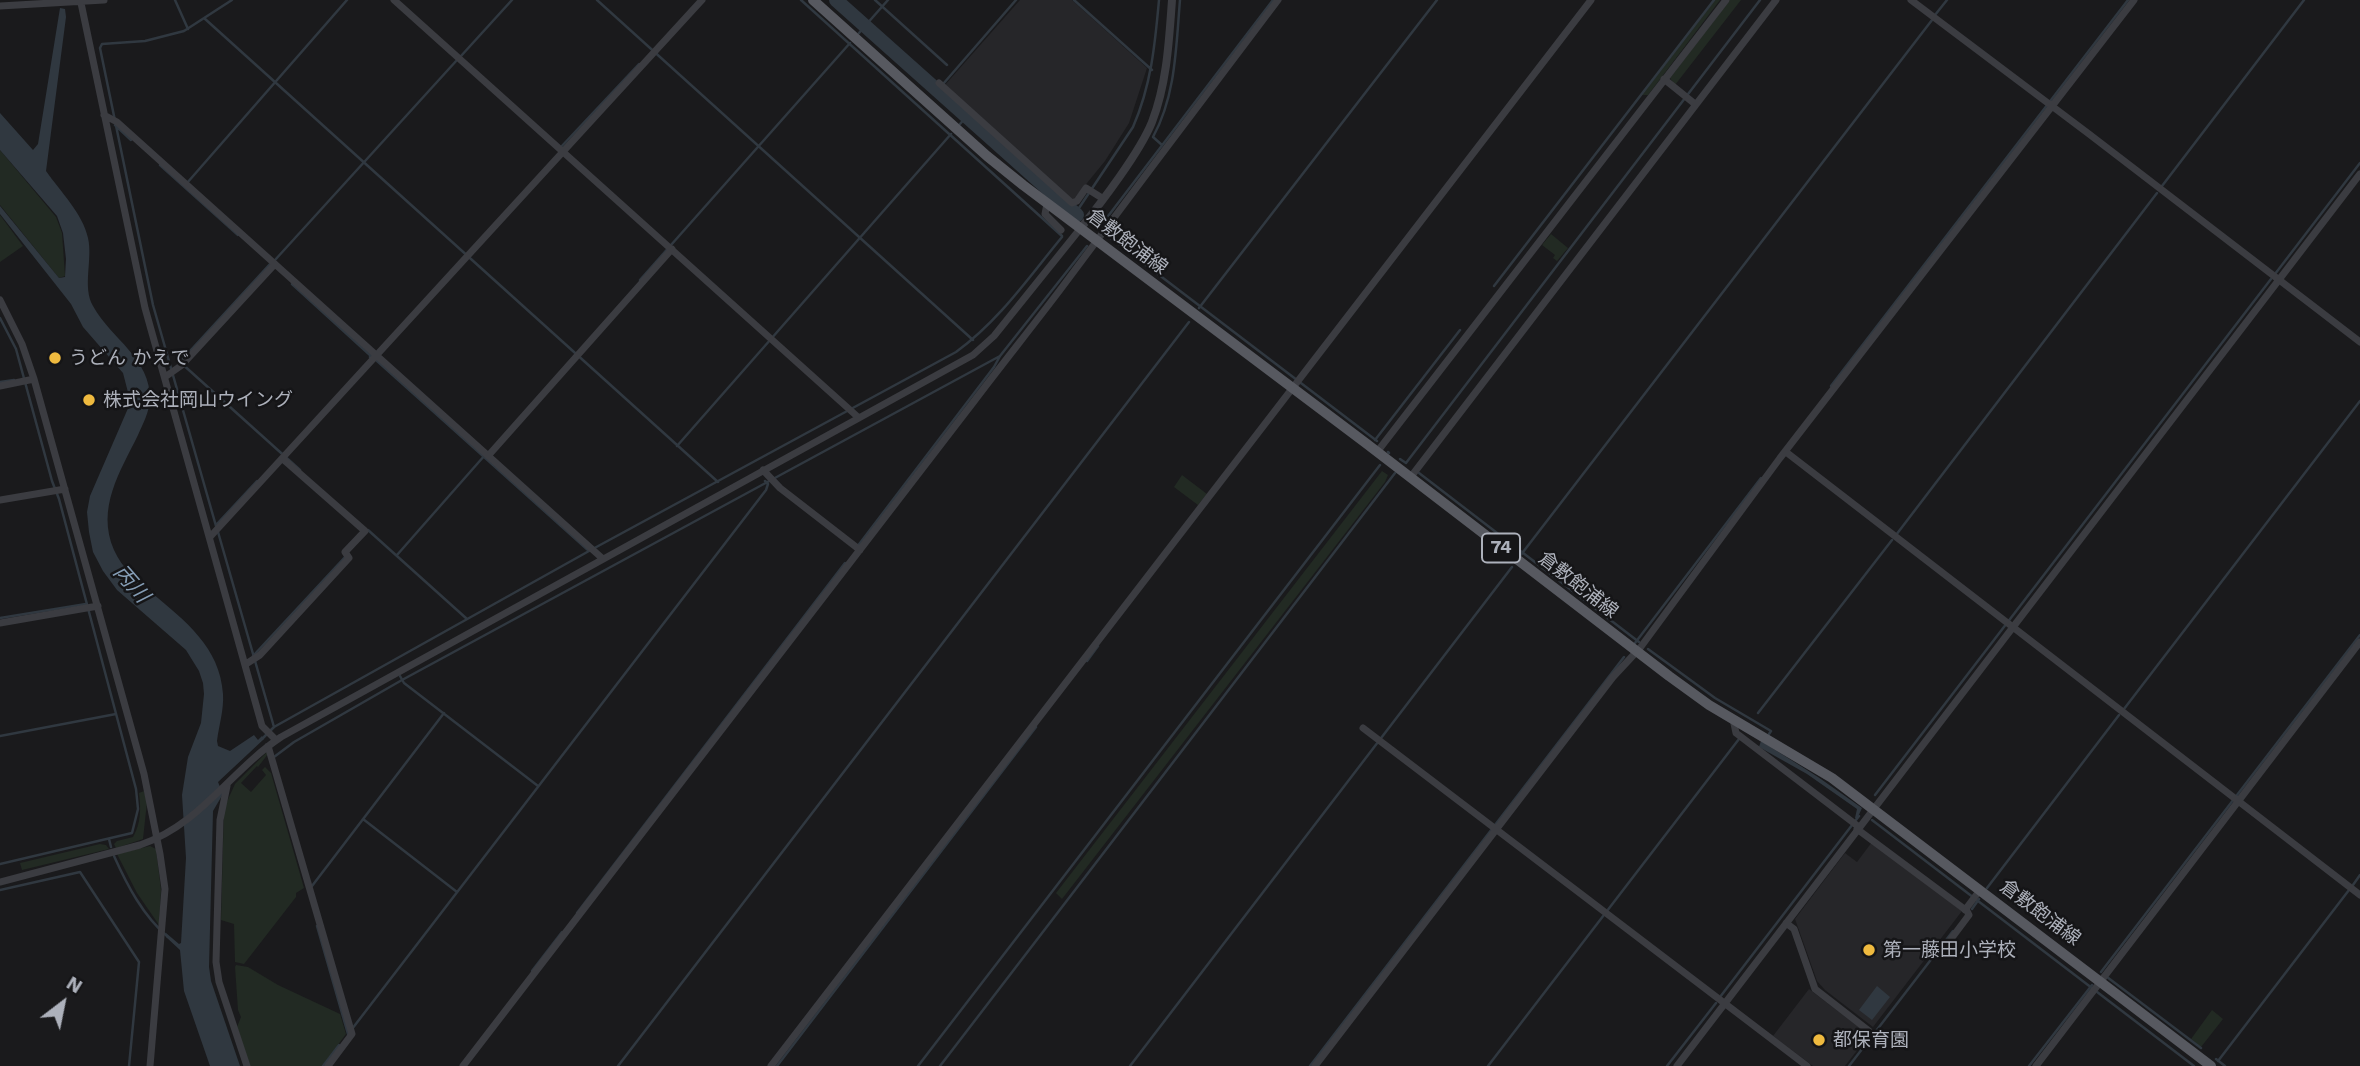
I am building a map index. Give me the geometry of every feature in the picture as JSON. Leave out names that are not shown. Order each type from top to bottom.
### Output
[{"type":"main road","name":"倉敷飽浦線","points":[[813,0],[986,156],[1047,204],[1085,223],[1296,383],[1410,478],[1692,693],[1815,767],[1873,809],[1975,896],[2096,987],[2211,1066]]},
{"type":"street","points":[[0,6],[104,0]]},
{"type":"street","points":[[394,0],[853,413]]},
{"type":"street","points":[[215,531],[702,0]]},
{"type":"street","points":[[270,735],[603,559],[768,476],[853,413],[984,347],[1085,223],[1141,142],[1153,120],[1163,83],[1172,0]]},
{"type":"street","points":[[464,1066],[1278,0]]},
{"type":"street","points":[[771,1066],[1591,0]]},
{"type":"street","points":[[1377,452],[1726,0]]},
{"type":"street","points":[[1410,478],[1776,0]]},
{"type":"street","points":[[1911,0],[2360,342]]},
{"type":"street","points":[[1315,1066],[1494,827],[1636,651],[2050,104],[2134,0]]},
{"type":"street","points":[[81,3],[145,308],[175,370],[251,661],[251,688],[270,735],[268,746],[351,1030],[328,1066]]},
{"type":"street","points":[[1664,79],[1695,104]]},
{"type":"street","points":[[941,85],[1072,203],[1077,201],[1086,188],[1102,198]]},
{"type":"street","points":[[104,115],[115,120],[273,265],[603,559]]},
{"type":"street","points":[[1677,1066],[1786,923],[1856,825],[1873,809],[2009,624],[2360,174]]},
{"type":"street","points":[[1047,204],[1045,214],[1061,230]]},
{"type":"street","points":[[486,455],[670,249]]},
{"type":"street","points":[[175,370],[273,265]]},
{"type":"street","points":[[0,300],[22,344],[27,380],[91,607],[144,774],[160,837],[163,916],[150,1066]]},
{"type":"street","points":[[0,386],[27,380]]},
{"type":"street","points":[[1786,452],[2360,895]]},
{"type":"street","points":[[251,661],[349,558],[347,555],[365,531],[284,457]]},
{"type":"street","points":[[768,476],[858,549]]},
{"type":"street","points":[[0,500],[59,490]]},
{"type":"street","points":[[0,623],[91,607]]},
{"type":"street","points":[[2035,1066],[2236,799],[2360,642]]},
{"type":"street","points":[[1732,719],[1736,733],[1965,910],[1969,915],[1951,939]]},
{"type":"street","points":[[1363,728],[1807,1066]]},
{"type":"street","points":[[0,882],[140,845],[160,837],[194,816],[268,746]]},
{"type":"street","points":[[225,788],[220,820],[216,962],[219,982],[247,1066]]},
{"type":"street","points":[[1965,910],[1975,896]]},
{"type":"street","points":[[1786,923],[1794,929],[1815,989],[1869,1031]]},
{"type":"shaded area","points":[[1020,0],[1072,0],[1147,68],[1129,123],[1105,161],[1071,200],[945,85]]},
{"type":"shaded area","points":[[1715,0],[1720,0],[1648,95],[1642,95]]},
{"type":"shaded area","points":[[1730,0],[1741,0],[1675,85],[1670,78]]},
{"type":"shaded area","points":[[0,150],[56,217],[62,233],[65,276],[59,278],[0,205]]},
{"type":"shaded area","points":[[0,215],[23,246],[0,262]]},
{"type":"shaded area","points":[[1551,234],[1568,248],[1557,261],[1553,258],[1555,255],[1542,245]]},
{"type":"shaded area","points":[[1382,471],[1388,475],[1385,482],[1062,899],[1056,893]]},
{"type":"shaded area","points":[[1182,475],[1207,494],[1198,505],[1174,487]]},
{"type":"shaded area","points":[[267,752],[258,767],[241,783],[251,792],[266,775],[262,770],[265,767],[271,773],[304,888],[296,893],[296,897],[244,964],[235,962],[234,924],[221,920],[224,808],[235,784]]},
{"type":"shaded area","points":[[144,791],[147,802],[143,839],[116,848],[114,844],[117,841],[133,837],[136,832],[140,816],[139,793]]},
{"type":"shaded area","name":"第一藤田小学校","points":[[1872,842],[1962,911],[1873,1027],[1817,981],[1795,919],[1845,853],[1857,862]]},
{"type":"shaded area","points":[[100,844],[109,849],[22,870],[20,863]]},
{"type":"shaded area","points":[[150,846],[156,849],[161,890],[159,925],[137,893],[117,854]]},
{"type":"shaded area","points":[[236,965],[248,967],[278,985],[340,1014],[346,1034],[322,1066],[250,1066],[237,1027],[241,1017],[238,1010]]},
{"type":"shaded area","points":[[1809,989],[1869,1035],[1845,1066],[1813,1066],[1773,1036]]},
{"type":"shaded area","points":[[2212,1010],[2223,1019],[2201,1047],[2191,1039]]},
{"type":"water","name":"丙川","points":[[60,8],[65,9],[66,17],[46,171],[85,229],[89,246],[88,290],[93,306],[137,361],[149,385],[150,400],[144,422],[112,491],[109,535],[117,557],[126,568],[199,636],[215,662],[223,694],[218,746],[230,751],[254,735],[258,740],[262,736],[264,739],[218,782],[223,794],[213,811],[209,967],[211,981],[240,1066],[210,1066],[184,991],[180,950],[166,937],[166,933],[181,943],[186,858],[182,795],[188,757],[201,723],[203,683],[186,650],[117,590],[93,552],[89,532],[87,512],[90,496],[129,406],[123,373],[83,327],[71,304],[0,214],[0,206],[59,278],[65,277],[63,233],[57,216],[0,150],[0,113],[33,150],[38,144]]},
{"type":"water","points":[[1761,741],[1862,808],[1857,819],[1857,809],[1807,774],[1759,747]]},
{"type":"water","points":[[1877,986],[1890,997],[1872,1020],[1859,1010]]},
{"type":"waterway","points":[[175,0],[188,29]]},
{"type":"waterway","points":[[216,526],[153,305],[100,48],[102,44],[145,41],[184,31],[232,0]]},
{"type":"waterway","points":[[187,183],[347,0]]},
{"type":"waterway","points":[[461,56],[512,0]]},
{"type":"waterway","points":[[597,0],[973,340]]},
{"type":"waterway","points":[[801,0],[1062,236]]},
{"type":"waterway","points":[[836,0],[1077,215]]},
{"type":"waterway","points":[[875,0],[947,65]]},
{"type":"waterway","points":[[865,26],[888,0]]},
{"type":"waterway","points":[[937,91],[1016,0]]},
{"type":"waterway","points":[[1074,0],[1152,70]]},
{"type":"waterway","points":[[1079,208],[1133,127],[1139,112],[1151,65],[1159,0]]},
{"type":"waterway","points":[[1162,145],[1153,137],[1171,88],[1180,0]]},
{"type":"waterway","points":[[1099,228],[1273,0]]},
{"type":"waterway","points":[[1199,308],[1437,0]]},
{"type":"waterway","points":[[1494,286],[1714,0]]},
{"type":"waterway","points":[[1400,459],[1406,463],[1760,0]]},
{"type":"waterway","points":[[1935,15],[1947,0]]},
{"type":"waterway","points":[[1831,386],[2128,0]]},
{"type":"waterway","points":[[2162,186],[2304,0]]},
{"type":"waterway","points":[[204,18],[718,482]]},
{"type":"waterway","points":[[1520,556],[1932,20]]},
{"type":"waterway","points":[[859,33],[865,26]]},
{"type":"waterway","points":[[640,280],[850,43]]},
{"type":"waterway","points":[[275,260],[457,60]]},
{"type":"waterway","points":[[560,148],[639,64]]},
{"type":"waterway","points":[[960,124],[966,117]]},
{"type":"waterway","points":[[115,125],[131,140]]},
{"type":"waterway","points":[[677,446],[951,134]]},
{"type":"waterway","points":[[2275,274],[2360,163]]},
{"type":"waterway","points":[[160,165],[238,235]]},
{"type":"waterway","points":[[1896,535],[2157,193]]},
{"type":"waterway","points":[[1104,233],[1377,441]]},
{"type":"waterway","points":[[262,739],[274,727],[589,551],[956,352],[1000,313],[1062,237]]},
{"type":"waterway","points":[[274,757],[294,742],[402,680],[1000,356],[1087,246]]},
{"type":"waterway","points":[[179,363],[270,264]]},
{"type":"waterway","points":[[1875,795],[2271,279]]},
{"type":"waterway","points":[[292,284],[370,357]]},
{"type":"waterway","points":[[0,318],[16,349],[59,499],[136,789],[138,809],[132,833],[0,864]]},
{"type":"waterway","points":[[618,1066],[1189,322]]},
{"type":"waterway","points":[[1375,440],[1460,330]]},
{"type":"waterway","points":[[857,547],[1000,356]]},
{"type":"waterway","points":[[376,360],[589,551]]},
{"type":"waterway","points":[[180,362],[300,470]]},
{"type":"waterway","points":[[0,382],[14,380]]},
{"type":"waterway","points":[[2124,709],[2360,401]]},
{"type":"waterway","points":[[397,555],[485,455]]},
{"type":"waterway","points":[[918,1066],[1380,465]]},
{"type":"waterway","points":[[940,1066],[1395,473]]},
{"type":"waterway","points":[[1419,473],[1639,642]]},
{"type":"waterway","points":[[1635,643],[1761,478]]},
{"type":"waterway","points":[[216,525],[257,481]]},
{"type":"waterway","points":[[352,1029],[766,490],[768,484],[765,481]]},
{"type":"waterway","points":[[368,530],[467,619]]},
{"type":"waterway","points":[[218,532],[274,727]]},
{"type":"waterway","points":[[1758,713],[1892,540]]},
{"type":"waterway","points":[[253,656],[346,556]]},
{"type":"waterway","points":[[577,913],[845,563]]},
{"type":"waterway","points":[[1130,1066],[1512,567]]},
{"type":"waterway","points":[[0,618],[86,604]]},
{"type":"waterway","points":[[2101,972],[2360,635]]},
{"type":"waterway","points":[[1087,661],[1098,646]]},
{"type":"waterway","points":[[1648,649],[1715,698],[1771,731],[1769,734]]},
{"type":"waterway","points":[[1310,1066],[1624,657]]},
{"type":"waterway","points":[[400,676],[404,683],[538,786]]},
{"type":"waterway","points":[[312,886],[444,713]]},
{"type":"waterway","points":[[0,736],[116,714]]},
{"type":"waterway","points":[[1987,888],[2119,715]]},
{"type":"waterway","points":[[777,1066],[1036,727]]},
{"type":"waterway","points":[[1488,1066],[1739,739]]},
{"type":"waterway","points":[[1720,997],[1859,816]]},
{"type":"waterway","points":[[363,819],[457,892]]},
{"type":"waterway","points":[[1872,820],[2194,1066]]},
{"type":"waterway","points":[[109,839],[111,847]]},
{"type":"waterway","points":[[114,856],[143,910],[168,937]]},
{"type":"waterway","points":[[0,890],[80,872],[139,962],[129,1066]]},
{"type":"waterway","points":[[2353,885],[2360,875]]},
{"type":"waterway","points":[[2218,1061],[2349,890]]},
{"type":"waterway","points":[[1972,909],[1979,899]]},
{"type":"waterway","points":[[317,926],[348,1034]]},
{"type":"waterway","points":[[1849,1066],[1953,931]]},
{"type":"waterway","points":[[532,971],[562,932]]},
{"type":"waterway","points":[[2107,977],[2201,1048]]},
{"type":"waterway","points":[[2029,1066],[2092,985]]},
{"type":"waterway","points":[[1667,1066],[1716,1003]]},
{"type":"waterway","points":[[323,1066],[339,1045]]},
{"type":"waterway","points":[[2216,1059],[2225,1066]]},
{"type":"place","name":"うどん かえで","points":[[55,358]]},
{"type":"place","name":"株式会社岡山ウイング","points":[[89,400]]},
{"type":"place","name":"第一藤田小学校","points":[[1869,950]]},
{"type":"place","name":"都保育園","points":[[1819,1040]]}]
